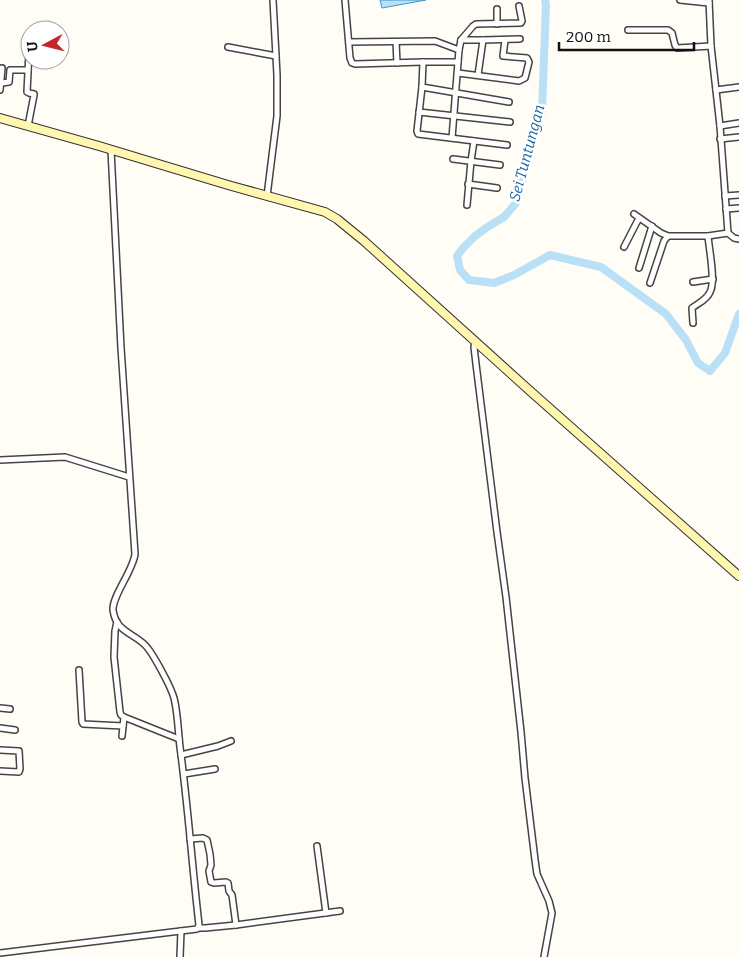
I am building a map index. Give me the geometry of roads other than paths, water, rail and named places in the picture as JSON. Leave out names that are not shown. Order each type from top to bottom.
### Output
[{"type":"main road","points":[[0,118],[30,120],[111,150],[326,212],[371,247],[739,576]]},
{"type":"street","points":[[267,196],[277,116],[273,0]]},
{"type":"street","points":[[345,0],[352,63],[458,62]]},
{"type":"street","points":[[680,0],[709,2],[711,46],[720,126],[728,233],[734,238],[739,239]]},
{"type":"street","points":[[452,138],[461,40],[476,24],[522,22],[519,6]]},
{"type":"street","points":[[497,9],[497,24]]},
{"type":"street","points":[[628,30],[668,30],[672,33],[677,48],[711,46]]},
{"type":"street","points":[[461,40],[520,39]]},
{"type":"street","points":[[478,75],[483,40]]},
{"type":"street","points":[[458,73],[519,81],[525,78],[529,62],[527,58],[503,56],[505,40]]},
{"type":"street","points":[[349,42],[435,41],[459,50]]},
{"type":"street","points":[[396,42],[397,63]]},
{"type":"street","points":[[228,47],[276,56]]},
{"type":"street","points":[[423,62],[418,134],[507,145]]},
{"type":"street","points":[[0,90],[2,68]]},
{"type":"street","points":[[2,83],[9,82],[10,70],[20,70]]},
{"type":"street","points":[[28,70],[27,92],[34,94],[30,120]]},
{"type":"street","points":[[422,87],[509,102]]},
{"type":"street","points":[[716,90],[739,87]]},
{"type":"street","points":[[419,112],[510,122]]},
{"type":"street","points":[[720,126],[739,123]]},
{"type":"street","points":[[720,139],[739,137]]},
{"type":"street","points":[[467,205],[470,161],[474,140]]},
{"type":"street","points":[[111,150],[121,348],[135,554],[125,582],[113,605],[117,621],[122,630],[144,645],[155,660],[174,697],[184,774],[199,928]]},
{"type":"street","points":[[453,159],[500,165]]},
{"type":"street","points":[[468,184],[497,188]]},
{"type":"street","points":[[725,196],[739,195]]},
{"type":"street","points":[[726,209],[739,208]]},
{"type":"street","points":[[634,214],[668,236],[708,236],[728,233]]},
{"type":"street","points":[[624,247],[639,218]]},
{"type":"street","points":[[639,268],[652,226]]},
{"type":"street","points":[[650,283],[664,241],[668,236]]},
{"type":"street","points":[[693,323],[692,308],[710,294],[713,284],[708,236]]},
{"type":"street","points":[[693,282],[713,279]]},
{"type":"street","points":[[475,340],[476,364],[504,577],[535,860],[537,874],[549,901],[552,913],[544,957]]},
{"type":"street","points":[[0,460],[65,457],[129,477]]},
{"type":"street","points":[[117,621],[114,631],[114,662],[121,715],[179,739]]},
{"type":"street","points":[[79,670],[83,724],[123,726]]},
{"type":"street","points":[[0,708],[10,709]]},
{"type":"street","points":[[122,736],[124,716]]},
{"type":"street","points":[[0,728],[15,730]]},
{"type":"street","points":[[181,755],[231,741]]},
{"type":"street","points":[[0,750],[19,751],[20,769],[19,772],[0,771]]},
{"type":"street","points":[[184,774],[216,769]]},
{"type":"street","points":[[190,838],[203,838],[207,840],[212,883],[227,882],[232,895],[236,925]]},
{"type":"street","points":[[317,846],[326,913]]},
{"type":"street","points":[[0,953],[236,925],[340,910]]},
{"type":"street","points":[[180,957],[181,931]]},
{"type":"water","points":[[380,0],[426,0],[382,8]]},
{"type":"waterway","name":"Sei Tuntungan","points":[[545,0],[542,111],[534,134],[517,202],[504,217],[475,236],[464,247],[457,256],[460,270],[469,280],[494,283],[514,275],[550,255],[601,267],[666,314],[686,340],[698,363],[710,371],[725,353],[739,314]]}]
